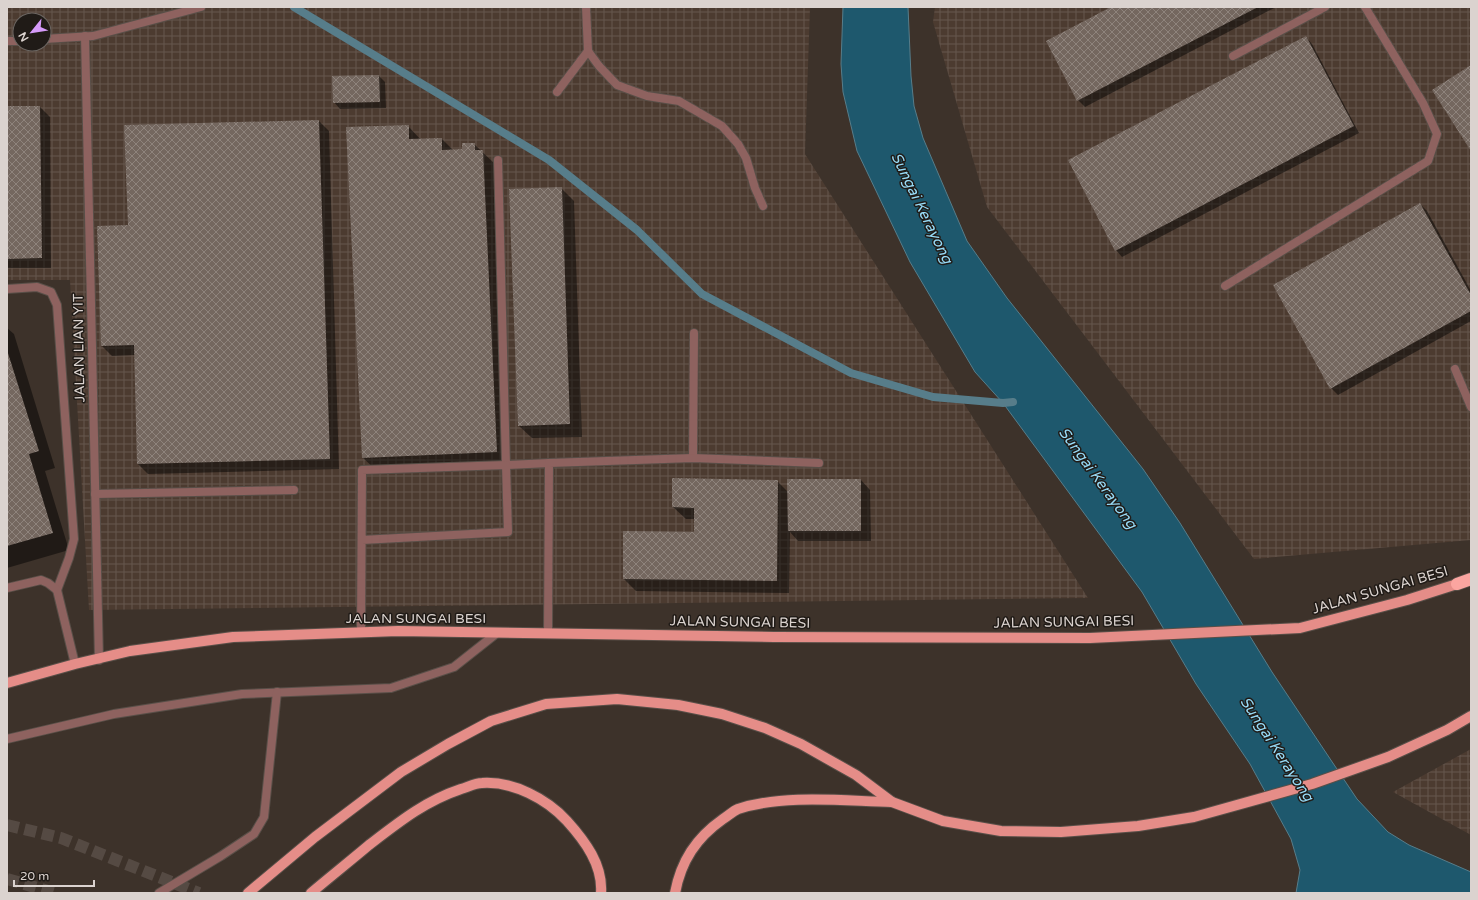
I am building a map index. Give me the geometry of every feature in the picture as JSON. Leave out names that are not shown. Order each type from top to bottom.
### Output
[{"type":"highway","name":"JALAN SUNGAI BESI","points":[[1457,584],[1471,579]]},
{"type":"main road","name":"JALAN SUNGAI BESI","points":[[7,683],[75,664],[99,660],[130,651],[233,637],[398,631],[774,638],[1090,638],[1300,628],[1407,600],[1457,584]]},
{"type":"main road","points":[[248,893],[315,837],[401,772],[491,721],[546,704],[617,699],[678,705],[722,714],[765,728],[804,746],[856,775],[892,802],[943,821],[1001,831],[1062,832],[1138,826],[1194,817],[1312,784],[1388,757],[1447,730],[1471,716]]},
{"type":"main road","points":[[311,893],[405,817],[442,796],[481,783],[507,785],[537,797],[562,816],[582,839],[596,861],[602,888],[601,893]]},
{"type":"main road","points":[[675,893],[678,877],[694,845],[712,826],[737,810],[774,801],[822,800],[892,802]]},
{"type":"street","points":[[52,38],[93,36],[201,7]]},
{"type":"street","points":[[586,7],[588,51],[599,66],[617,85],[647,96],[679,101],[722,126],[738,144],[746,158],[755,188],[763,206]]},
{"type":"street","points":[[1233,56],[1325,7]]},
{"type":"street","points":[[1225,286],[1428,161],[1438,134],[1423,104],[1365,7]]},
{"type":"street","name":"JALAN LIAN YIT","points":[[85,36],[99,660]]},
{"type":"street","points":[[557,92],[588,51]]},
{"type":"street","points":[[362,540],[508,532],[498,160]]},
{"type":"street","points":[[7,289],[37,287],[51,292],[57,305],[74,539],[69,558],[57,590],[75,664]]},
{"type":"street","points":[[693,458],[694,333]]},
{"type":"street","points":[[1455,369],[1471,407]]},
{"type":"street","points":[[362,633],[362,470],[693,458],[820,463]]},
{"type":"street","points":[[548,634],[549,463]]},
{"type":"street","points":[[96,494],[294,490]]},
{"type":"street","points":[[7,588],[41,580],[48,582],[57,590]]},
{"type":"street","points":[[7,739],[114,714],[242,694],[391,688],[454,667],[497,633]]},
{"type":"street","points":[[159,893],[221,856],[254,834],[264,817],[277,692]]},
{"type":"shaded area","points":[[7,7],[810,7],[805,154],[1088,598],[89,610],[70,280],[7,280]]},
{"type":"shaded area","points":[[935,7],[1471,7],[1471,540],[1254,559],[987,207],[933,22]]},
{"type":"shaded area","points":[[1471,749],[1471,835],[1393,792]]},
{"type":"water","name":"Sungai Kerayong","points":[[843,7],[908,7],[914,106],[923,138],[967,241],[1007,298],[1143,469],[1180,523],[1272,672],[1357,799],[1388,832],[1409,845],[1471,872],[1471,893],[1296,893],[1300,870],[1291,839],[1250,764],[1196,684],[1142,592],[1003,403],[975,372],[910,262],[857,151],[843,92],[841,64]]},
{"type":"building","points":[[1111,7],[1258,7],[1077,101],[1046,41]]},
{"type":"building","points":[[1306,36],[1354,126],[1115,251],[1068,160]]},
{"type":"building","points":[[1471,65],[1471,151],[1432,90]]},
{"type":"building","points":[[379,75],[380,102],[333,103],[332,76]]},
{"type":"building","points":[[7,106],[40,106],[42,258],[7,259]]},
{"type":"building","points":[[319,120],[330,459],[137,464],[134,345],[101,346],[97,226],[128,225],[124,125]]},
{"type":"building","points":[[409,125],[409,139],[442,138],[442,150],[462,149],[462,143],[475,143],[475,150],[483,150],[497,452],[362,458],[346,127]]},
{"type":"building","points":[[562,187],[570,424],[518,426],[509,189]]},
{"type":"building","points":[[1420,203],[1471,295],[1471,311],[1330,389],[1273,285]]},
{"type":"building","points":[[7,350],[39,451],[29,454],[53,533],[7,546]]},
{"type":"building","points":[[672,478],[778,480],[777,581],[623,579],[623,531],[694,532],[694,508],[672,507]]},
{"type":"building","points":[[787,479],[861,479],[861,531],[788,531]]},
{"type":"waterway","points":[[294,7],[549,160],[637,230],[702,294],[851,373],[933,397],[1003,403],[1013,402]]},
{"type":"tunnel","points":[[7,825],[61,838],[199,893]]},
{"type":"tunnel","points":[[7,879],[55,893]]}]
